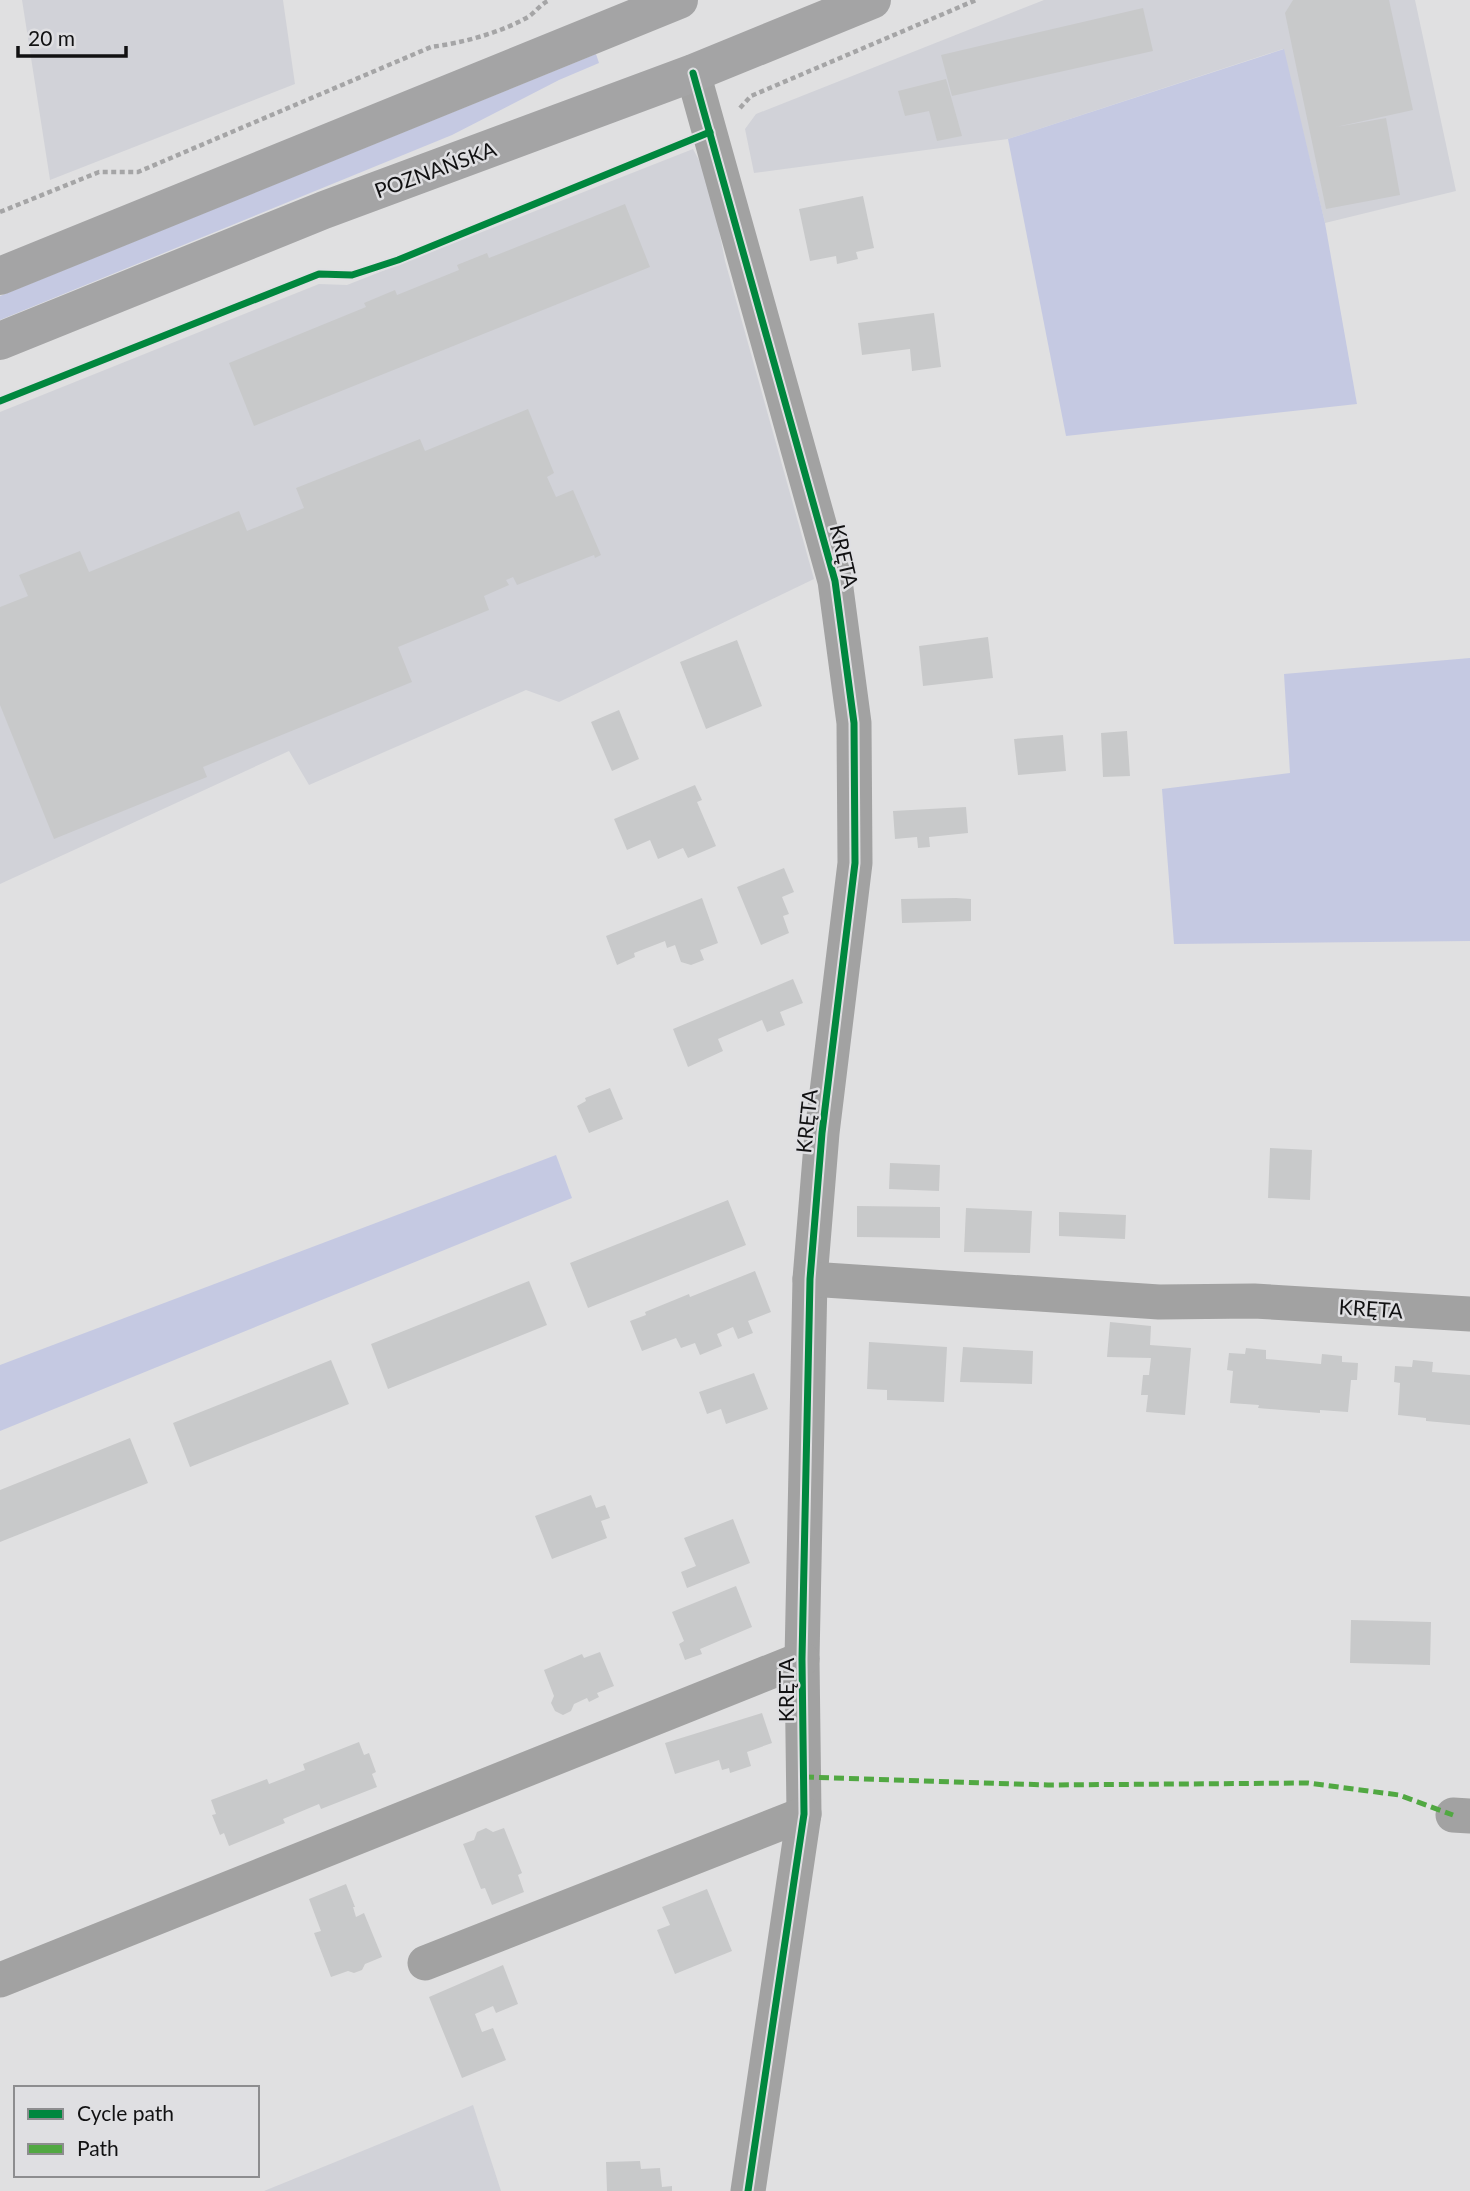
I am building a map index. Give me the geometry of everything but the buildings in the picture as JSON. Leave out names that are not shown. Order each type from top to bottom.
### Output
[{"type":"main road","points":[[0,276],[679,0]]},
{"type":"main road","name":"POZNAŃSKA","points":[[0,341],[324,210],[693,73],[872,0]]},
{"type":"street","name":"KRĘTA","points":[[693,73],[835,581],[854,723],[855,863],[822,1133],[810,1279],[802,1659],[804,1814],[748,2191]]},
{"type":"street","name":"KRĘTA","points":[[810,1279],[1159,1302],[1254,1301],[1470,1314]]},
{"type":"street","points":[[0,1980],[802,1659]]},
{"type":"street","points":[[425,1963],[804,1814]]},
{"type":"path","points":[[0,212],[99,172],[138,172],[431,47],[461,43],[526,18],[537,7],[550,0]]},
{"type":"path","points":[[710,132],[740,109],[751,96],[976,0]]},
{"type":"shaded area","points":[[22,0],[283,0],[295,84],[50,180]]},
{"type":"shaded area","points":[[1044,0],[1415,0],[1456,191],[1325,223],[1283,49],[1008,139],[754,173],[745,129],[756,114]]},
{"type":"shaded area","points":[[1284,49],[1325,223],[1357,404],[1066,436],[1008,139]]},
{"type":"shaded area","points":[[596,54],[599,63],[559,80],[452,135],[0,320],[0,296]]},
{"type":"shaded area","points":[[693,149],[709,179],[725,261],[814,579],[559,702],[526,690],[309,785],[289,751],[0,884],[0,412],[319,284],[347,285]]},
{"type":"shaded area","points":[[1470,658],[1470,941],[1174,944],[1162,789],[1290,773],[1284,674]]},
{"type":"shaded area","points":[[556,1155],[572,1198],[0,1431],[0,1365]]},
{"type":"shaded area","points":[[473,2105],[501,2191],[264,2191],[399,2136]]},
{"type":"marked path","points":[[804,1777],[1048,1785],[1308,1783],[1399,1795],[1453,1815]]},
{"type":"cycle path","points":[[693,73],[835,581],[854,723],[855,863],[822,1133],[810,1279],[802,1659],[804,1814],[748,2191]]},
{"type":"cycle path","points":[[0,401],[319,274],[352,275],[398,260],[710,132]]}]
